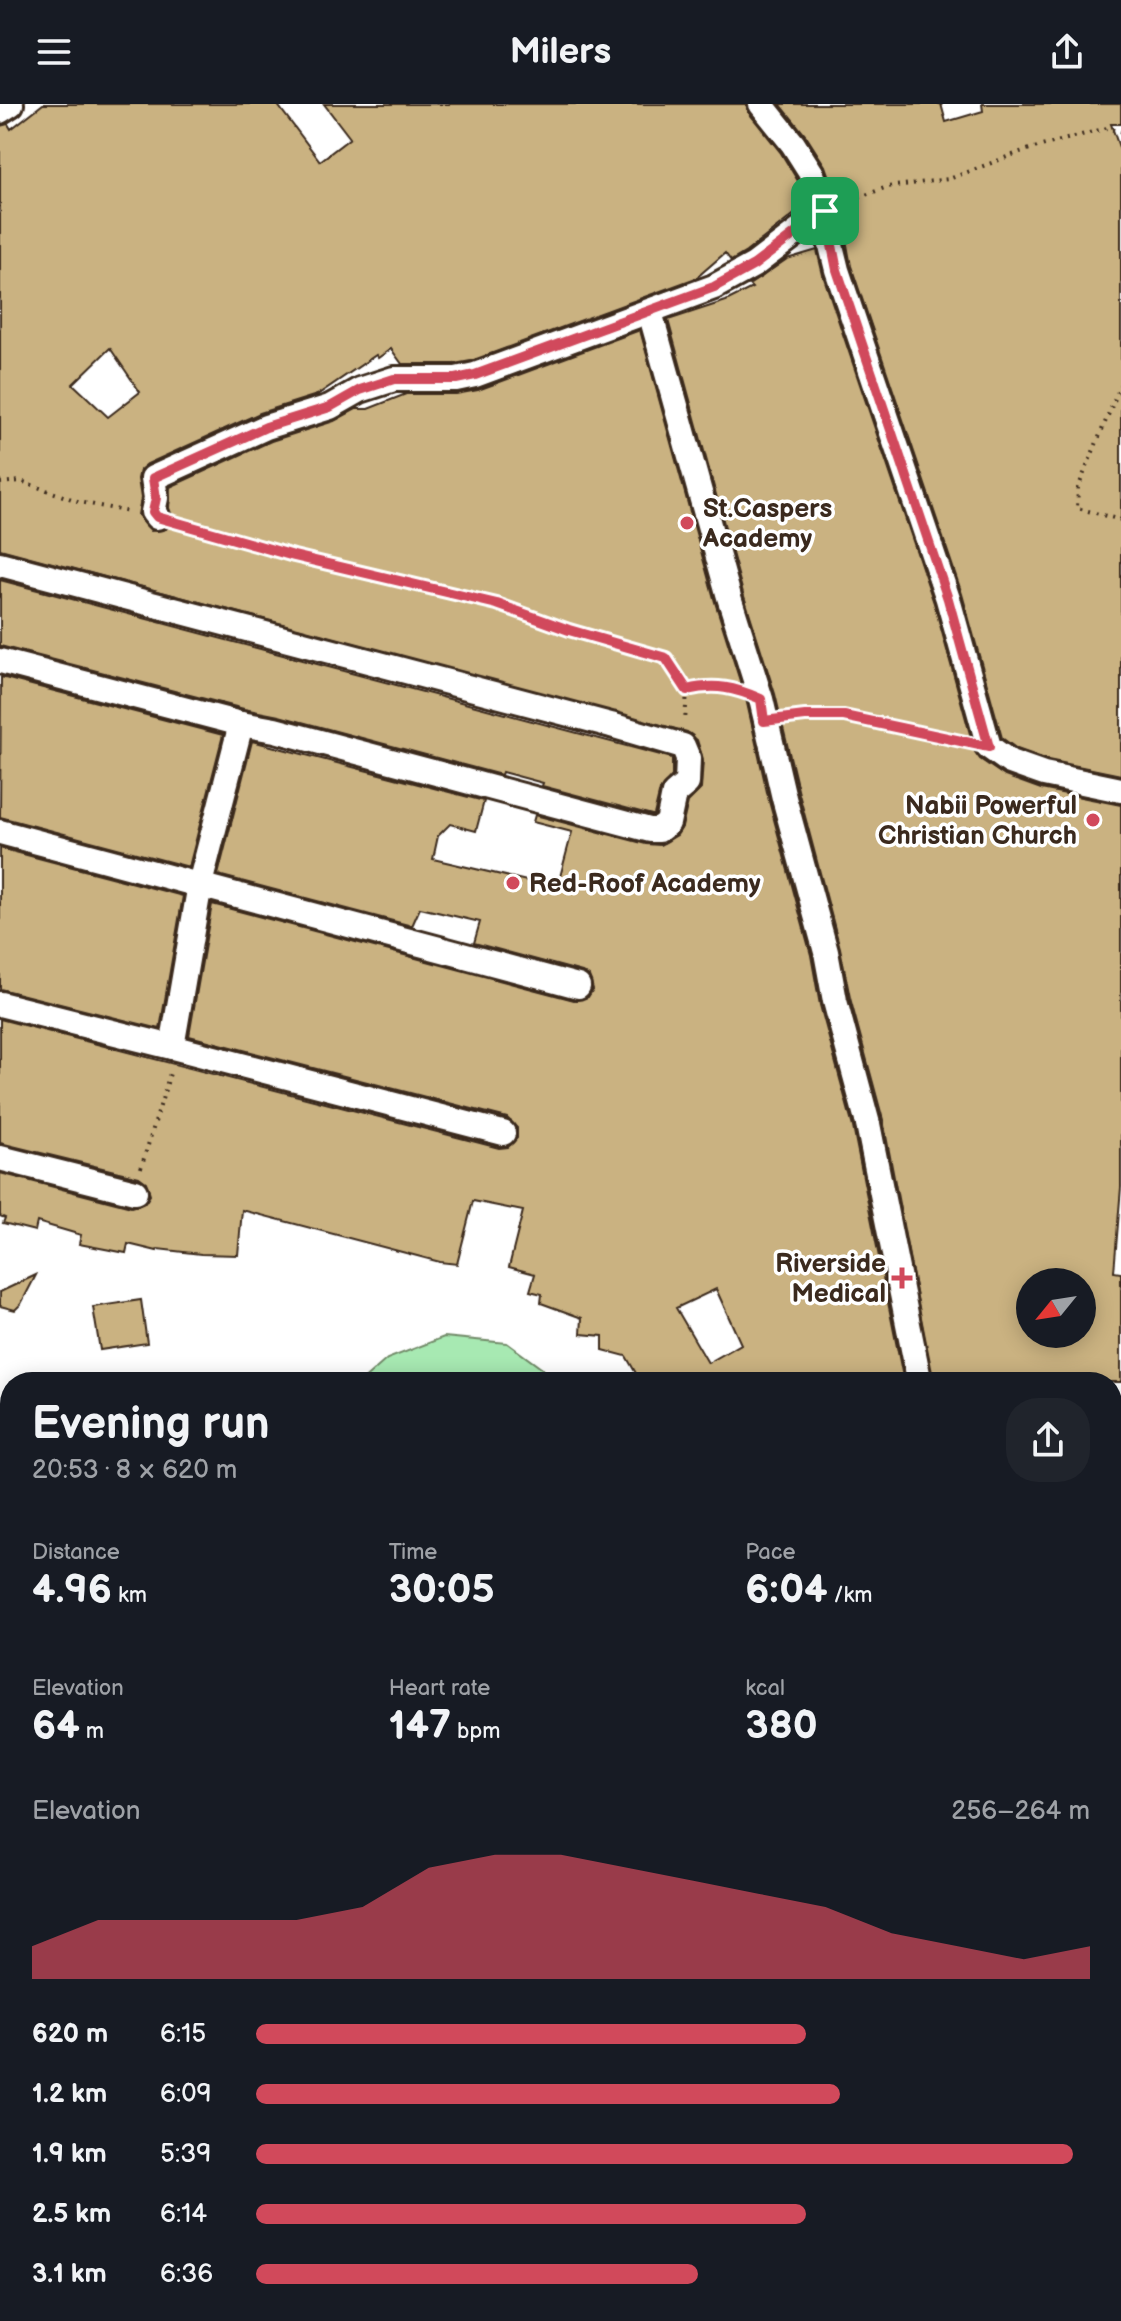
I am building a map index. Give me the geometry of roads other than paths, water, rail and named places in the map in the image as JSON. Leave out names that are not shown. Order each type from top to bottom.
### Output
[{"type":"street","points":[[0,111],[11,104]]},
{"type":"street","points":[[761,104],[812,174],[825,211],[837,270],[948,599],[989,747],[1010,762],[1044,774],[1121,790]]},
{"type":"street","points":[[157,517],[153,512],[156,498],[153,478],[266,427],[330,407],[360,390],[394,379],[446,379],[475,375],[714,287],[754,265],[825,211]]},
{"type":"street","points":[[650,312],[729,597],[761,699],[826,952],[835,1001],[868,1124],[918,1372]]},
{"type":"street","points":[[0,564],[683,746],[688,758],[687,785],[674,794],[668,823],[655,831],[0,661]]},
{"type":"street","points":[[172,1057],[200,884],[241,724]]},
{"type":"street","points":[[0,832],[578,986]]},
{"type":"street","points":[[0,1004],[172,1057],[503,1133]]},
{"type":"street","points":[[0,1158],[135,1192]]},
{"type":"place","name":"St.Caspers Academy","points":[[687,523]]},
{"type":"place","name":"Nabii Powerful Christian Church","points":[[1093,820]]},
{"type":"place","name":"Red-Roof Academy","points":[[513,883]]},
{"type":"place","name":"Riverside Medical","points":[[902,1278]]}]
